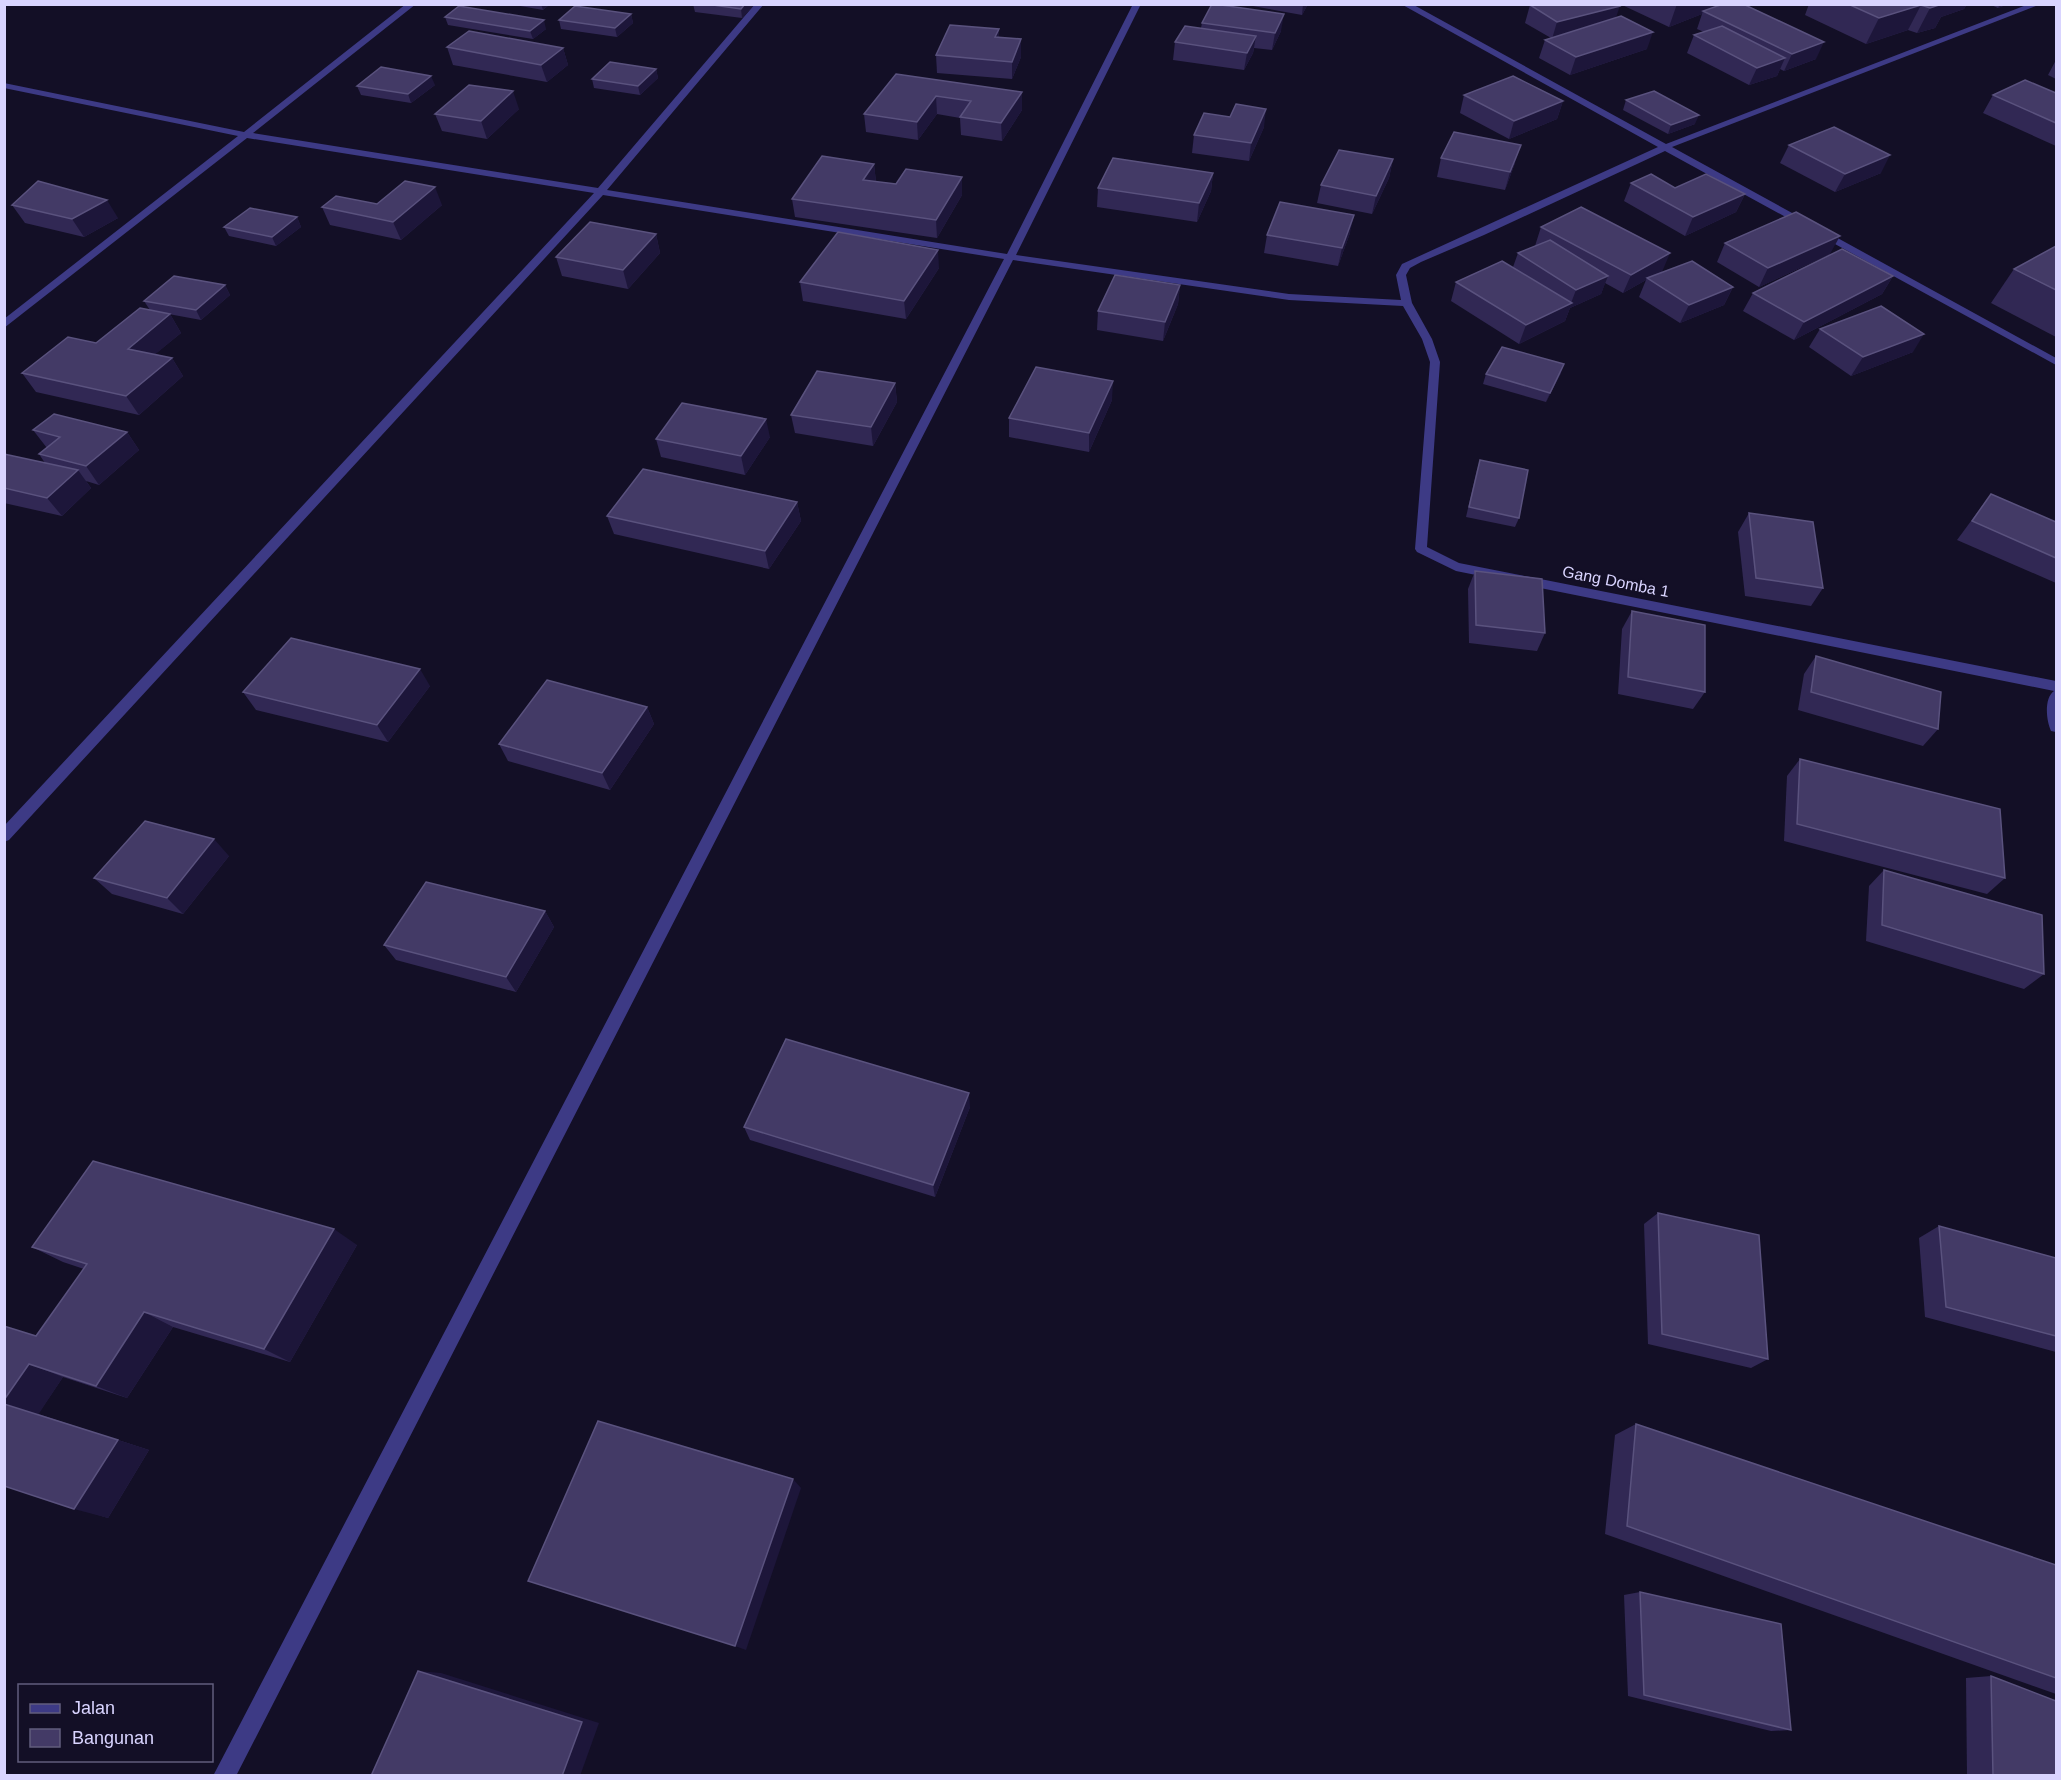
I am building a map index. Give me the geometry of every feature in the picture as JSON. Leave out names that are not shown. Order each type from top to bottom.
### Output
[{"type":"street","points":[[4,325],[412,4]]},
{"type":"street","points":[[4,836],[601,191],[760,4]]},
{"type":"street","points":[[224,1776],[1010,257],[1137,4]]},
{"type":"street","points":[[1405,4],[2056,362]]},
{"type":"street","points":[[4,85],[246,135],[1010,257],[1289,297],[1407,303],[1401,275],[1406,266],[1411,263],[1482,233],[1665,147],[2037,4]]},
{"type":"street","name":"Gang Domba 1","points":[[1407,303],[1427,339],[1435,362],[1421,549],[1456,567],[2056,686]]},
{"type":"street","points":[[2056,695],[2054,707],[2056,726]]},
{"type":"building","points":[[706,4],[745,4],[741,9]]},
{"type":"building","points":[[1212,4],[1284,14],[1275,33],[1202,23]]},
{"type":"building","points":[[1618,4],[1620,6],[1557,22],[1530,5]]},
{"type":"building","points":[[1723,4],[1743,4],[1824,42],[1792,54],[1703,11]]},
{"type":"building","points":[[1848,4],[1942,4],[1930,8],[1921,5],[1879,18]]},
{"type":"building","points":[[459,6],[544,20],[530,31],[445,17]]},
{"type":"building","points":[[575,6],[631,14],[615,28],[559,20]]},
{"type":"building","points":[[1621,16],[1653,32],[1576,57],[1545,40]]},
{"type":"building","points":[[950,25],[999,29],[995,37],[1021,39],[1012,62],[936,55]]},
{"type":"building","points":[[1185,26],[1256,36],[1247,53],[1175,42]]},
{"type":"building","points":[[1722,26],[1785,58],[1757,68],[1694,35]]},
{"type":"building","points":[[469,31],[563,48],[541,65],[447,47]]},
{"type":"building","points":[[610,62],[656,69],[638,86],[592,79]]},
{"type":"building","points":[[381,67],[431,76],[408,94],[357,86]]},
{"type":"building","points":[[896,74],[1022,92],[1001,123],[960,117],[971,101],[936,96],[917,122],[864,114]]},
{"type":"building","points":[[1513,76],[1563,101],[1514,121],[1464,95]]},
{"type":"building","points":[[2025,80],[2056,93],[2056,123],[1993,95]]},
{"type":"building","points":[[469,85],[513,91],[481,121],[435,114]]},
{"type":"building","points":[[1654,91],[1699,115],[1671,125],[1626,100]]},
{"type":"building","points":[[1236,104],[1266,109],[1251,143],[1194,135],[1204,113],[1230,117]]},
{"type":"building","points":[[1834,127],[1890,155],[1845,174],[1789,145]]},
{"type":"building","points":[[1454,132],[1521,145],[1510,172],[1441,158]]},
{"type":"building","points":[[1339,150],[1393,159],[1376,196],[1321,185]]},
{"type":"building","points":[[822,156],[874,164],[863,180],[896,184],[906,169],[962,177],[936,220],[792,199]]},
{"type":"building","points":[[1113,158],[1213,173],[1199,203],[1098,188]]},
{"type":"building","points":[[1651,174],[1675,188],[1706,174],[1745,194],[1693,217],[1631,183]]},
{"type":"building","points":[[38,181],[107,200],[72,219],[12,205]]},
{"type":"building","points":[[405,181],[435,187],[393,222],[322,207],[336,196],[377,204]]},
{"type":"building","points":[[1280,202],[1354,215],[1342,248],[1267,235]]},
{"type":"building","points":[[1581,207],[1670,253],[1631,275],[1541,227]]},
{"type":"building","points":[[250,208],[297,217],[272,237],[224,227]]},
{"type":"building","points":[[1796,212],[1840,236],[1768,268],[1725,243]]},
{"type":"building","points":[[590,222],[656,234],[623,270],[556,257]]},
{"type":"building","points":[[838,232],[938,250],[904,301],[800,282]]},
{"type":"building","points":[[1550,240],[1608,276],[1576,290],[1518,253]]},
{"type":"building","points":[[2056,246],[2056,290],[2014,269]]},
{"type":"building","points":[[1842,249],[1893,276],[1804,322],[1753,293]]},
{"type":"building","points":[[1502,261],[1572,303],[1526,325],[1456,282]]},
{"type":"building","points":[[1692,261],[1733,287],[1689,305],[1647,278]]},
{"type":"building","points":[[1115,275],[1180,285],[1165,322],[1098,311]]},
{"type":"building","points":[[174,276],[225,285],[196,310],[144,301]]},
{"type":"building","points":[[1881,306],[1924,334],[1863,357],[1820,329]]},
{"type":"building","points":[[140,308],[170,314],[128,349],[172,358],[126,396],[22,373],[68,337],[96,343]]},
{"type":"building","points":[[1502,347],[1564,364],[1550,393],[1486,374]]},
{"type":"building","points":[[1036,367],[1113,381],[1089,433],[1009,418]]},
{"type":"building","points":[[817,371],[895,383],[871,427],[791,415]]},
{"type":"building","points":[[682,403],[766,419],[741,456],[656,439]]},
{"type":"building","points":[[54,414],[127,432],[86,466],[39,454],[60,437],[33,430]]},
{"type":"building","points":[[4,454],[78,470],[47,498],[4,488]]},
{"type":"building","points":[[1480,460],[1528,470],[1519,518],[1469,507]]},
{"type":"building","points":[[643,469],[797,502],[765,551],[607,516]]},
{"type":"building","points":[[1991,494],[2056,522],[2056,558],[1972,521]]},
{"type":"building","points":[[1749,513],[1813,522],[1823,588],[1756,578]]},
{"type":"building","points":[[1475,571],[1542,579],[1545,633],[1476,625]]},
{"type":"building","points":[[1632,611],[1705,625],[1705,692],[1628,677]]},
{"type":"building","points":[[291,638],[420,669],[377,725],[243,692]]},
{"type":"building","points":[[1816,656],[1941,692],[1938,729],[1811,692]]},
{"type":"building","points":[[547,680],[647,707],[602,773],[499,744]]},
{"type":"building","points":[[1800,759],[2000,809],[2005,878],[1797,824]]},
{"type":"building","points":[[145,821],[214,839],[167,898],[94,878]]},
{"type":"building","points":[[1884,870],[2042,915],[2044,974],[1882,925]]},
{"type":"building","points":[[426,882],[545,911],[506,977],[384,945]]},
{"type":"building","points":[[786,1039],[969,1093],[933,1185],[744,1127]]},
{"type":"building","points":[[93,1161],[334,1229],[264,1349],[144,1312],[96,1386],[29,1364],[4,1400],[4,1326],[36,1336],[87,1264],[32,1247]]},
{"type":"building","points":[[1658,1213],[1759,1235],[1768,1359],[1662,1334]]},
{"type":"building","points":[[1939,1226],[2056,1258],[2056,1336],[1946,1307]]},
{"type":"building","points":[[4,1404],[118,1440],[74,1509],[4,1486]]},
{"type":"building","points":[[598,1421],[793,1479],[735,1646],[528,1581]]},
{"type":"building","points":[[1636,1424],[2056,1565],[2056,1678],[1627,1526]]},
{"type":"building","points":[[1640,1592],[1781,1624],[1791,1730],[1644,1695]]},
{"type":"building","points":[[418,1671],[582,1722],[562,1776],[371,1776]]},
{"type":"building","points":[[1991,1676],[2056,1701],[2056,1776],[1993,1776]]}]
